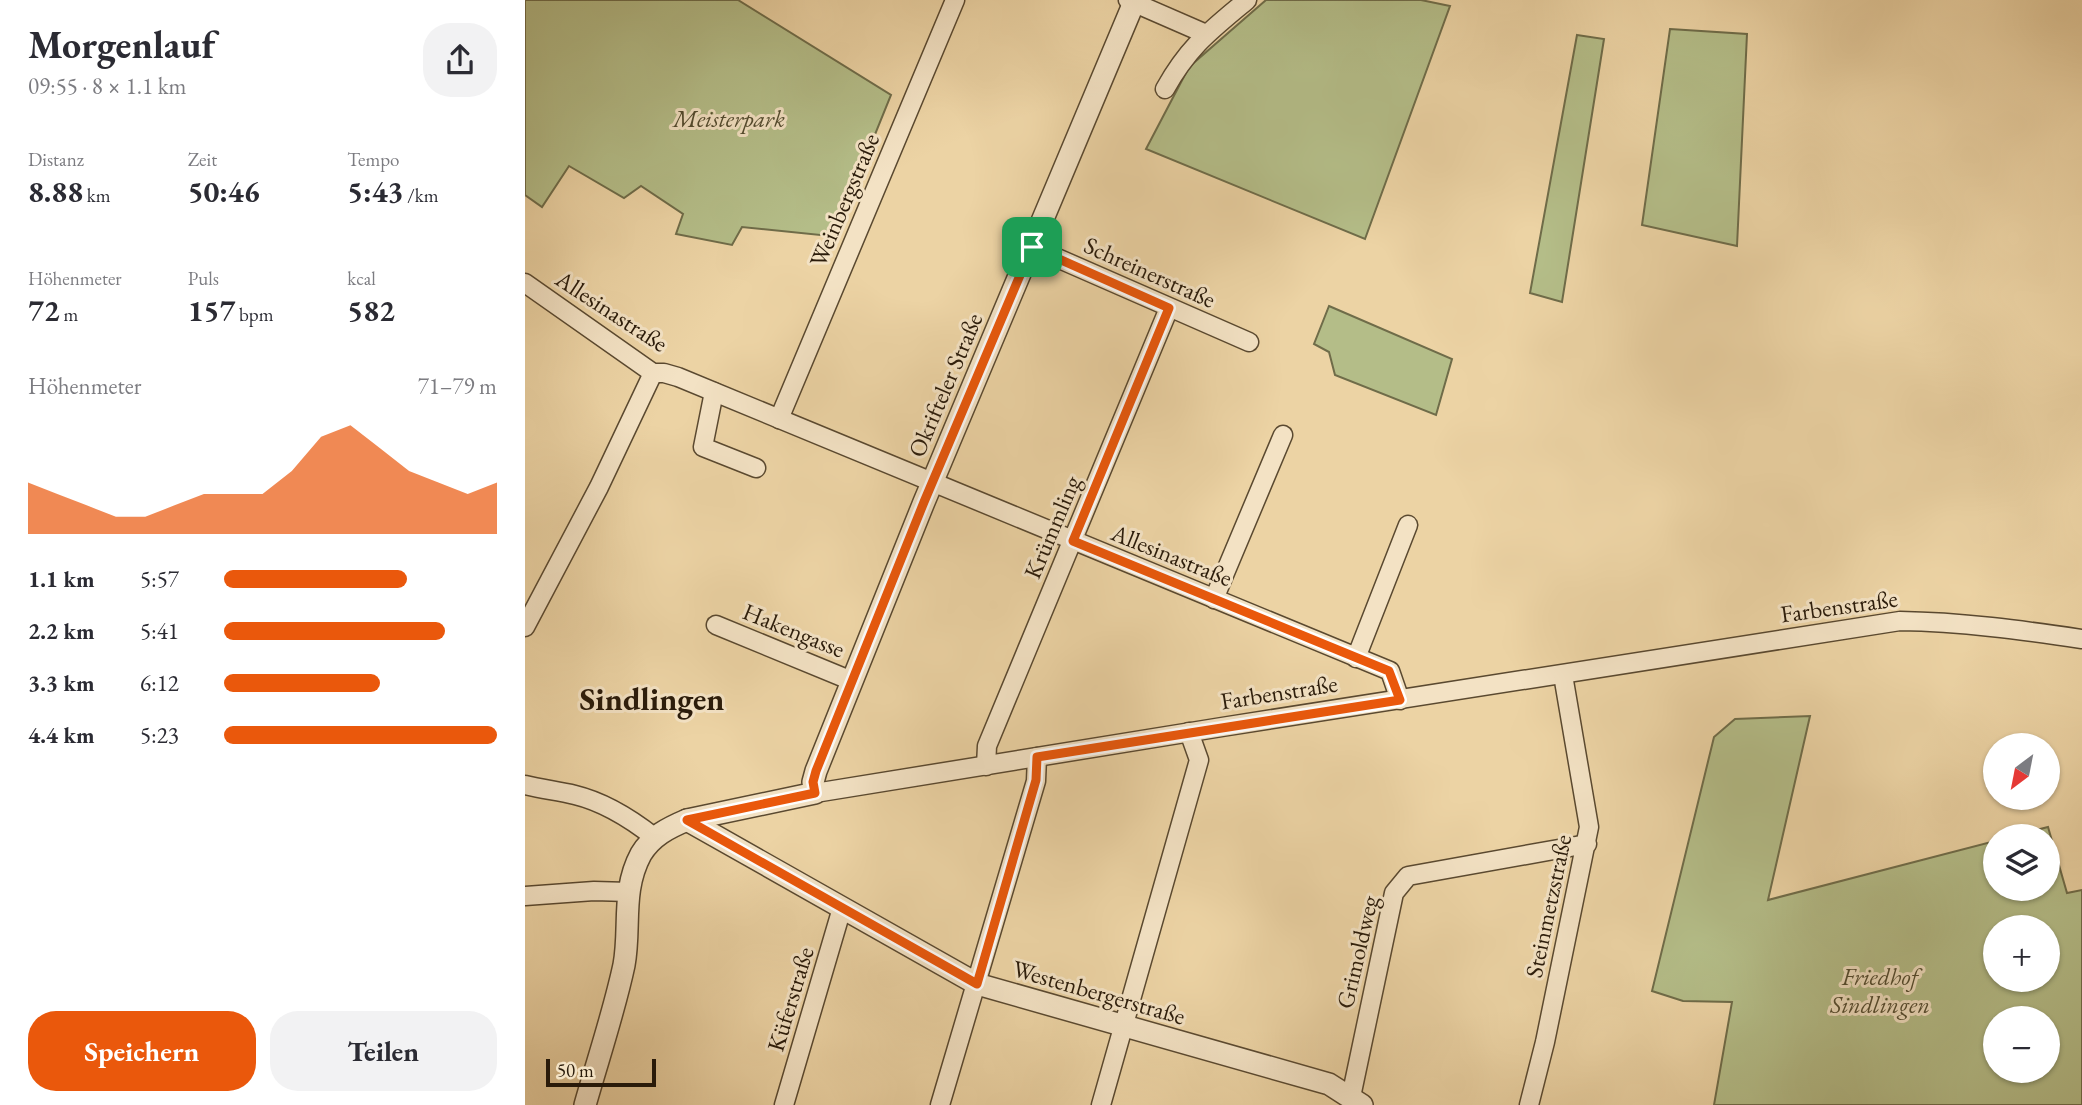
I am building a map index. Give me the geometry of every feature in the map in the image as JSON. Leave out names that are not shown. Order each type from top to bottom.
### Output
[{"type":"street","name":"Weinbergstraße","points":[[779,419],[955,0]]},
{"type":"street","points":[[1165,89],[1183,58],[1206,34],[1247,0]]},
{"type":"street","points":[[1132,1],[1206,34]]},
{"type":"street","name":"Okrifteler Straße","points":[[815,793],[813,782],[852,681],[1132,1]]},
{"type":"street","name":"Schreinerstraße","points":[[1032,247],[1249,342]]},
{"type":"street","name":"Allesinastraße","points":[[525,283],[653,373],[678,377],[1389,671],[1400,700]]},
{"type":"street","name":"Krümmling","points":[[986,766],[987,746],[1169,308]]},
{"type":"street","points":[[525,627],[599,487],[653,373]]},
{"type":"street","points":[[713,392],[703,447],[756,468]]},
{"type":"street","points":[[1214,599],[1283,435]]},
{"type":"street","points":[[1356,658],[1408,525]]},
{"type":"street","name":"Farbenstraße","points":[[654,837],[687,820],[815,793],[1900,621],[2002,627],[2082,639]]},
{"type":"street","name":"Hakengasse","points":[[716,625],[852,681]]},
{"type":"street","name":"Steinmetzstraße","points":[[1529,1105],[1589,827],[1563,675]]},
{"type":"street","points":[[1101,1105],[1199,760],[1189,732]]},
{"type":"street","points":[[940,1105],[1036,780],[1037,757]]},
{"type":"street","points":[[525,786],[577,796],[601,805],[636,823],[654,837],[638,862],[629,892],[624,963],[585,1105]]},
{"type":"street","name":"Westenbergerstraße","points":[[687,820],[977,984],[1329,1084],[1356,1101]]},
{"type":"street","name":"Grimoldweg","points":[[1356,1101],[1394,893],[1408,876],[1587,844]]},
{"type":"street","points":[[525,896],[594,891],[629,892]]},
{"type":"street","name":"Küferstraße","points":[[784,1105],[842,908]]},
{"type":"green space","name":"Meisterpark","points":[[525,0],[738,0],[891,95],[844,211],[830,236],[742,227],[732,245],[676,234],[683,214],[641,186],[624,198],[569,166],[542,207],[525,195]]},
{"type":"green space","points":[[1266,0],[1421,0],[1450,6],[1365,239],[1146,149],[1189,67]]},
{"type":"green space","points":[[1670,29],[1747,34],[1737,246],[1642,225]]},
{"type":"green space","points":[[1577,35],[1604,39],[1562,302],[1530,293]]},
{"type":"green space","points":[[1329,306],[1452,359],[1436,415],[1335,375],[1329,352],[1314,344]]},
{"type":"green space","name":"Friedhof Sindlingen","points":[[1810,716],[1768,900],[1983,844],[1983,901],[2060,901],[2060,869],[2067,893],[2082,890],[2082,1105],[1714,1105],[1732,1002],[1683,1001],[1652,991],[1714,737],[1735,719]]},
{"type":"district","name":"Sindlingen","points":[[652,699]]},
{"type":"route","points":[[1032,247],[1169,308],[1073,541],[1389,671],[1400,700],[1037,757],[1036,780],[977,984],[687,820],[815,793],[813,782],[816,771],[924,502],[1032,247]]}]
